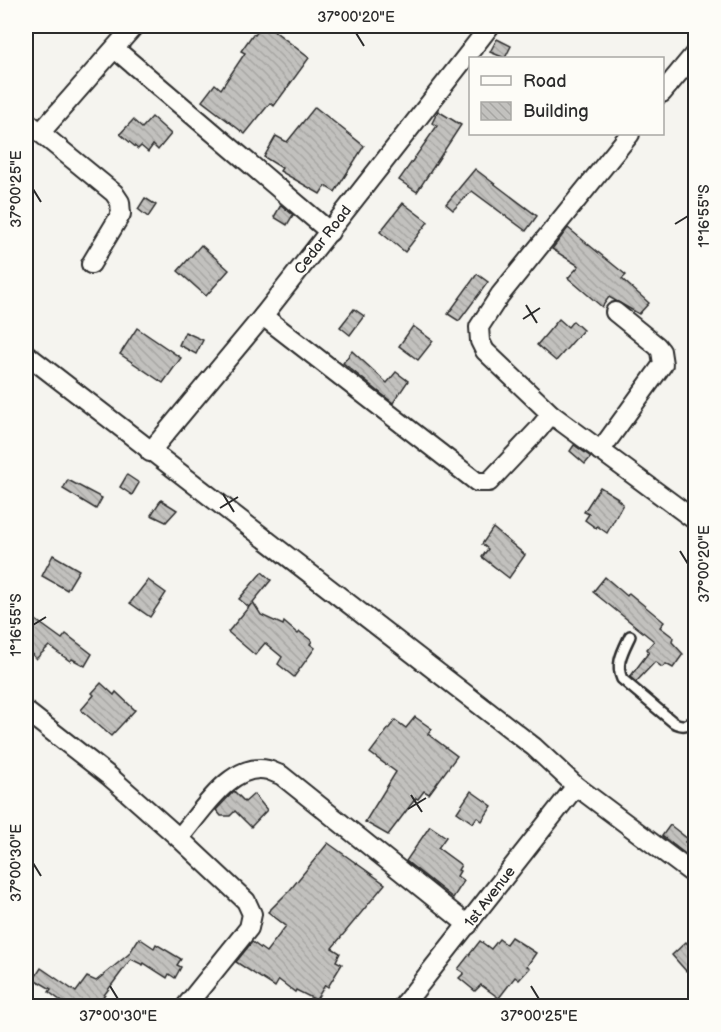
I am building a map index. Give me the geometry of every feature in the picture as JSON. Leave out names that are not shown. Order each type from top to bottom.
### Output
[{"type":"street","points":[[41,132],[134,26]]},
{"type":"street","name":"Cedar Road","points":[[150,452],[263,316],[490,26]]},
{"type":"street","points":[[115,49],[330,232]]},
{"type":"street","points":[[664,92],[696,52]]},
{"type":"street","points":[[26,121],[114,192],[120,202],[121,214],[91,264]]},
{"type":"street","points":[[629,135],[500,295],[479,327],[480,341],[485,351],[551,414],[696,521]]},
{"type":"street","points":[[600,451],[663,364],[661,351],[657,346],[615,312]]},
{"type":"street","points":[[263,316],[477,482],[489,482],[551,414]]},
{"type":"street","points":[[26,354],[534,747],[576,786],[696,876]]},
{"type":"street","points":[[26,711],[109,776],[246,901],[252,914],[249,928],[186,1006]]},
{"type":"street","points":[[179,838],[207,803],[232,778],[248,771],[267,769],[281,776],[468,925]]},
{"type":"street","name":"1st Avenue","points":[[403,1006],[576,786]]},
{"type":"lane","points":[[630,636],[621,655],[618,671],[622,679],[673,722],[688,725],[696,720]]},
{"type":"building","points":[[262,26],[268,26],[309,58],[274,106],[270,103],[245,134],[202,101],[215,84],[221,89],[245,53],[241,51]]},
{"type":"building","points":[[497,39],[511,46],[506,57],[490,52]]},
{"type":"building","points":[[315,107],[364,146],[335,192],[325,186],[320,194],[280,171],[282,168],[264,157],[276,136],[287,142]]},
{"type":"building","points":[[438,111],[461,125],[417,192],[399,180],[437,126],[432,123]]},
{"type":"building","points":[[152,117],[171,134],[158,150],[153,145],[148,152],[141,146],[138,149],[120,134],[133,120],[142,128]]},
{"type":"building","points":[[475,169],[537,216],[526,231],[472,191],[453,210],[446,204]]},
{"type":"building","points":[[145,198],[156,205],[148,217],[138,209]]},
{"type":"building","points":[[403,203],[428,222],[405,252],[380,232]]},
{"type":"building","points":[[281,205],[293,215],[287,225],[274,217]]},
{"type":"building","points":[[568,228],[626,275],[622,279],[649,303],[639,314],[609,297],[602,307],[568,278],[579,266],[552,249]]},
{"type":"building","points":[[201,245],[229,270],[206,296],[178,271]]},
{"type":"building","points":[[477,274],[488,282],[459,321],[448,314]]},
{"type":"building","points":[[354,309],[364,316],[350,335],[340,327]]},
{"type":"building","points":[[559,319],[568,327],[573,321],[583,330],[556,361],[537,345]]},
{"type":"building","points":[[413,326],[433,341],[418,360],[399,346]]},
{"type":"building","points":[[137,328],[181,358],[163,383],[120,354]]},
{"type":"building","points":[[185,332],[203,340],[196,354],[179,345]]},
{"type":"building","points":[[352,351],[387,383],[396,372],[408,381],[393,403],[343,363]]},
{"type":"building","points":[[574,445],[591,457],[585,464],[570,451]]},
{"type":"building","points":[[127,475],[139,483],[132,495],[120,487]]},
{"type":"building","points":[[68,480],[102,498],[96,509],[63,489]]},
{"type":"building","points":[[600,487],[618,498],[623,504],[607,533],[585,520],[589,514],[584,512]]},
{"type":"building","points":[[161,500],[177,510],[166,522],[151,515]]},
{"type":"building","points":[[493,528],[525,555],[509,578],[482,557],[488,549],[482,544]]},
{"type":"building","points":[[53,555],[79,570],[67,590],[42,576]]},
{"type":"building","points":[[262,572],[271,580],[253,602],[261,615],[283,625],[284,622],[298,634],[300,632],[312,641],[310,644],[315,648],[294,677],[278,664],[282,657],[265,643],[255,655],[228,632],[249,607],[239,599]]},
{"type":"building","points":[[605,577],[627,596],[629,593],[664,622],[660,627],[673,637],[672,642],[683,654],[673,668],[666,664],[662,667],[655,662],[636,682],[630,677],[649,652],[647,649],[654,641],[593,592]]},
{"type":"building","points":[[148,580],[166,593],[150,617],[130,603]]},
{"type":"building","points":[[26,613],[62,639],[66,634],[92,654],[85,666],[72,659],[70,661],[49,646],[36,659],[26,648]]},
{"type":"building","points":[[101,683],[114,695],[116,692],[135,710],[111,736],[81,710]]},
{"type":"building","points":[[415,717],[432,729],[428,734],[457,756],[429,794],[424,791],[418,799],[416,798],[388,835],[365,822],[396,772],[370,753],[395,720],[406,728]]},
{"type":"building","points":[[234,791],[245,802],[254,794],[267,810],[251,827],[235,811],[230,816],[221,816],[216,810]]},
{"type":"building","points":[[471,791],[492,806],[482,821],[477,817],[473,823],[457,812]]},
{"type":"building","points":[[670,825],[688,839],[685,842],[696,850],[696,862],[662,836]]},
{"type":"building","points":[[430,826],[446,837],[438,848],[461,865],[457,876],[464,881],[453,898],[406,861]]},
{"type":"building","points":[[328,843],[385,884],[332,948],[340,953],[336,961],[342,964],[328,987],[325,985],[316,1000],[296,990],[295,992],[279,980],[275,987],[236,962],[252,942],[266,952],[286,926],[268,912],[290,890]]},
{"type":"building","points":[[511,937],[536,953],[527,966],[530,968],[519,980],[515,977],[499,998],[481,985],[475,991],[459,978],[464,973],[458,969],[480,941],[491,949],[499,939],[506,944]]},
{"type":"building","points":[[139,938],[154,948],[156,944],[181,959],[177,965],[181,967],[175,978],[169,974],[167,978],[144,963],[143,965],[131,959],[96,1006],[68,1006],[49,992],[51,989],[34,979],[41,968],[76,992],[87,977],[96,981],[129,954]]},
{"type":"building","points":[[686,942],[696,953],[696,962],[686,971],[672,955]]}]
